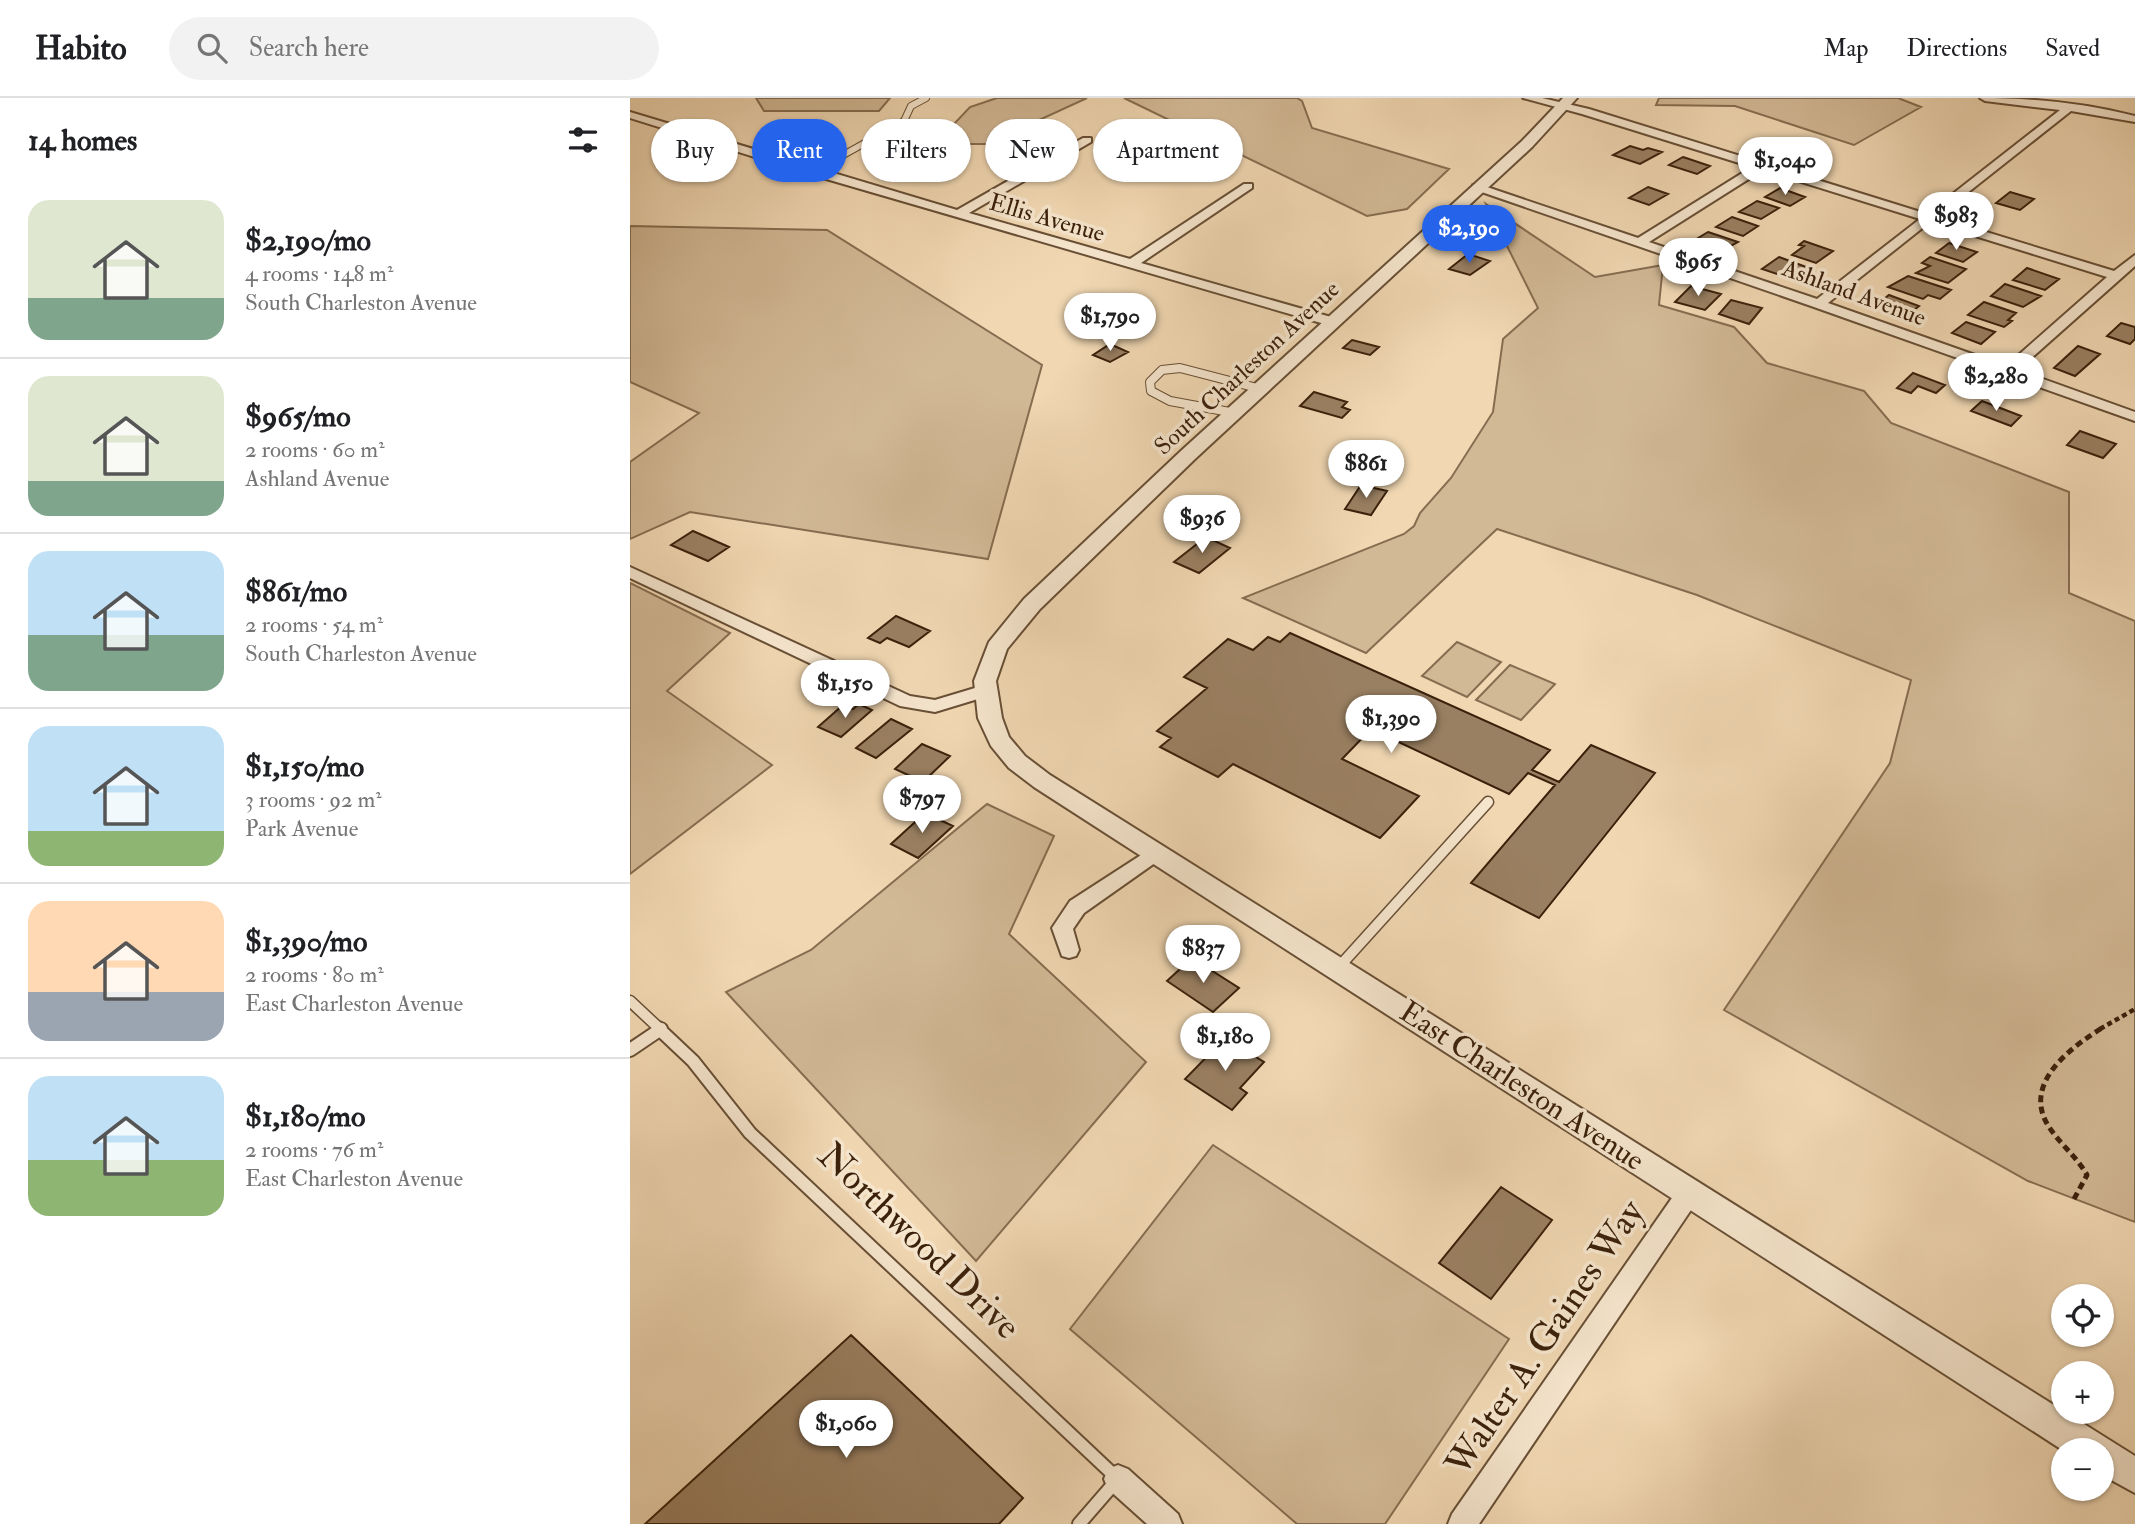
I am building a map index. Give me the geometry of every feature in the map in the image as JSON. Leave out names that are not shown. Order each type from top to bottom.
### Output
[{"type":"street","points":[[1528,98],[1566,102],[1585,111],[2115,276]]},
{"type":"street","points":[[1985,98],[2070,107],[2135,119]]},
{"type":"street","name":"South Charleston Avenue","points":[[985,691],[985,681],[998,647],[1032,604],[1477,187],[1527,144],[1566,102]]},
{"type":"street","points":[[1819,304],[1931,219],[2070,107]]},
{"type":"street","name":"Ellis Avenue","points":[[630,115],[752,153]]},
{"type":"street","points":[[959,214],[1087,140]]},
{"type":"street","points":[[1640,242],[1761,166]]},
{"type":"street","name":"Ellis Avenue","points":[[847,182],[1333,322]]},
{"type":"street","points":[[1131,264],[1248,186]]},
{"type":"street","name":"Ashland Avenue","points":[[1477,187],[2133,414]]},
{"type":"street","points":[[2008,372],[2135,259]]},
{"type":"street","points":[[630,572],[906,702],[935,706],[985,691]]},
{"type":"street","name":"East Charleston Avenue","points":[[985,691],[990,718],[999,740],[1017,762],[1042,781],[2075,1438]]},
{"type":"street","points":[[1069,950],[1062,928],[1076,907],[1155,853]]},
{"type":"street","name":"Walter A. Gaines Way","points":[[1462,1524],[1689,1193]]},
{"type":"street","points":[[2114,1463],[2135,1476]]},
{"type":"street","name":"Northwood Drive","points":[[1118,1479],[1168,1524]]},
{"type":"lane","points":[[847,153],[904,121],[911,106],[926,98]]},
{"type":"lane","points":[[1234,413],[1170,401],[1151,391],[1150,382],[1162,370],[1180,368],[1261,388]]},
{"type":"lane","points":[[1338,968],[1488,802]]},
{"type":"lane","name":"Northwood Drive","points":[[630,1001],[693,1061],[750,1133],[1118,1479]]},
{"type":"lane","points":[[630,1050],[661,1029]]},
{"type":"lane","points":[[1079,1524],[1118,1479]]},
{"type":"path","points":[[2074,1199],[2087,1175],[2081,1163],[2044,1119],[2044,1086],[2050,1070],[2064,1054],[2098,1029],[2135,1009]]},
{"type":"shaded area","points":[[756,98],[890,98],[879,111],[764,111]]},
{"type":"shaded area","points":[[997,98],[1087,98],[1041,119],[985,119],[985,144],[971,144],[971,119],[959,119],[970,107]]},
{"type":"shaded area","points":[[1124,98],[1297,98],[1302,101],[1312,128],[1449,169],[1407,209],[1367,216],[1243,156],[1243,119],[1167,119]]},
{"type":"shaded area","points":[[1659,98],[1898,98],[1921,107],[1854,145],[1735,106],[1656,105]]},
{"type":"shaded area","points":[[1486,204],[1595,277],[1663,265],[1659,305],[1734,327],[1767,363],[1864,391],[1891,423],[2069,492],[2069,593],[2135,621],[2135,1222],[2028,1181],[1724,1010],[1890,763],[1911,680],[1697,595],[1497,529],[1366,653],[1243,598],[1404,534],[1414,526],[1420,513],[1451,478],[1493,412],[1503,339],[1538,308]]},
{"type":"shaded area","points":[[630,226],[827,230],[1042,365],[988,559],[690,512],[630,539],[630,462],[699,413],[630,382]]},
{"type":"shaded area","points":[[630,583],[730,633],[667,691],[772,765],[630,874]]},
{"type":"shaded area","points":[[1457,642],[1501,662],[1467,697],[1422,676]]},
{"type":"shaded area","points":[[1510,665],[1555,684],[1521,720],[1476,700]]},
{"type":"shaded area","points":[[987,804],[1054,836],[1009,934],[1146,1062],[976,1261],[726,992],[811,950]]},
{"type":"shaded area","points":[[1213,1145],[1509,1339],[1385,1524],[1297,1524],[1070,1329]]},
{"type":"building","points":[[1630,146],[1662,152],[1640,164],[1613,155]]},
{"type":"building","points":[[1683,157],[1710,166],[1697,174],[1669,165]]},
{"type":"building","points":[[1648,187],[1668,194],[1649,205],[1629,198]]},
{"type":"building","points":[[1780,188],[1805,197],[1790,206],[1765,197]]},
{"type":"building","points":[[2010,192],[2034,199],[2020,210],[1996,203]]},
{"type":"building","points":[[1757,201],[1779,208],[1761,219],[1739,212]]},
{"type":"building","points":[[1732,217],[1758,226],[1743,236],[1716,227]]},
{"type":"building","points":[[1708,232],[1738,242],[1718,253],[1690,243]]},
{"type":"building","points":[[1804,241],[1833,251],[1816,263],[1792,255],[1804,246],[1799,245]]},
{"type":"building","points":[[1949,243],[1977,252],[1963,262],[1936,253]]},
{"type":"building","points":[[1468,254],[1490,261],[1470,275],[1449,269]]},
{"type":"building","points":[[1779,257],[1809,268],[1792,279],[1762,269]]},
{"type":"building","points":[[1930,257],[1966,269],[1948,283],[1916,273],[1930,266],[1922,263]]},
{"type":"building","points":[[2027,268],[2059,279],[2045,290],[2013,280]]},
{"type":"building","points":[[1908,276],[1951,290],[1940,299],[1928,295],[1923,299],[1888,287]]},
{"type":"building","points":[[2005,284],[2041,296],[2023,307],[1991,296]]},
{"type":"building","points":[[1691,286],[1721,294],[1705,310],[1675,302]]},
{"type":"building","points":[[1889,295],[1919,306],[1904,318],[1874,307]]},
{"type":"building","points":[[1731,300],[1762,308],[1749,324],[1719,314]]},
{"type":"building","points":[[1984,302],[2016,313],[2008,320],[2012,321],[2004,327],[1968,315]]},
{"type":"building","points":[[1966,322],[1995,332],[1981,344],[1952,333]]},
{"type":"building","points":[[2121,323],[2135,327],[2135,339],[2130,344],[2107,336]]},
{"type":"building","points":[[1352,340],[1379,347],[1370,355],[1343,348]]},
{"type":"building","points":[[1110,344],[1128,352],[1110,362],[1093,355]]},
{"type":"building","points":[[2078,346],[2100,354],[2075,376],[2054,368]]},
{"type":"building","points":[[1913,373],[1945,385],[1936,393],[1918,386],[1911,393],[1897,388]]},
{"type":"building","points":[[1314,392],[1347,402],[1342,407],[1350,410],[1342,418],[1300,406]]},
{"type":"building","points":[[1982,401],[2021,416],[2011,426],[1971,411]]},
{"type":"building","points":[[2080,431],[2116,444],[2103,458],[2067,445]]},
{"type":"building","points":[[1361,485],[1387,491],[1371,515],[1345,509]]},
{"type":"building","points":[[693,531],[729,547],[708,561],[671,545]]},
{"type":"building","points":[[1206,537],[1230,548],[1199,573],[1174,562]]},
{"type":"building","points":[[896,616],[930,631],[909,647],[887,638],[880,643],[868,638]]},
{"type":"building","points":[[1290,633],[1550,750],[1532,770],[1559,782],[1591,745],[1655,773],[1539,918],[1471,883],[1555,785],[1528,773],[1509,794],[1371,729],[1342,759],[1419,796],[1380,838],[1233,764],[1218,777],[1160,747],[1171,738],[1157,731],[1207,688],[1184,677],[1228,639],[1253,650],[1268,637],[1280,642]]},
{"type":"building","points":[[859,704],[872,710],[841,737],[818,727],[843,705],[853,709]]},
{"type":"building","points":[[891,719],[912,729],[876,758],[856,748]]},
{"type":"building","points":[[922,744],[950,756],[923,782],[895,769]]},
{"type":"building","points":[[925,813],[953,826],[918,858],[891,844]]},
{"type":"building","points":[[1192,958],[1239,988],[1213,1012],[1167,981]]},
{"type":"building","points":[[1225,1038],[1264,1062],[1240,1088],[1247,1093],[1232,1110],[1185,1079]]},
{"type":"building","points":[[1501,1187],[1552,1220],[1491,1299],[1439,1263]]},
{"type":"building","points":[[851,1335],[1023,1498],[999,1524],[645,1524]]}]
